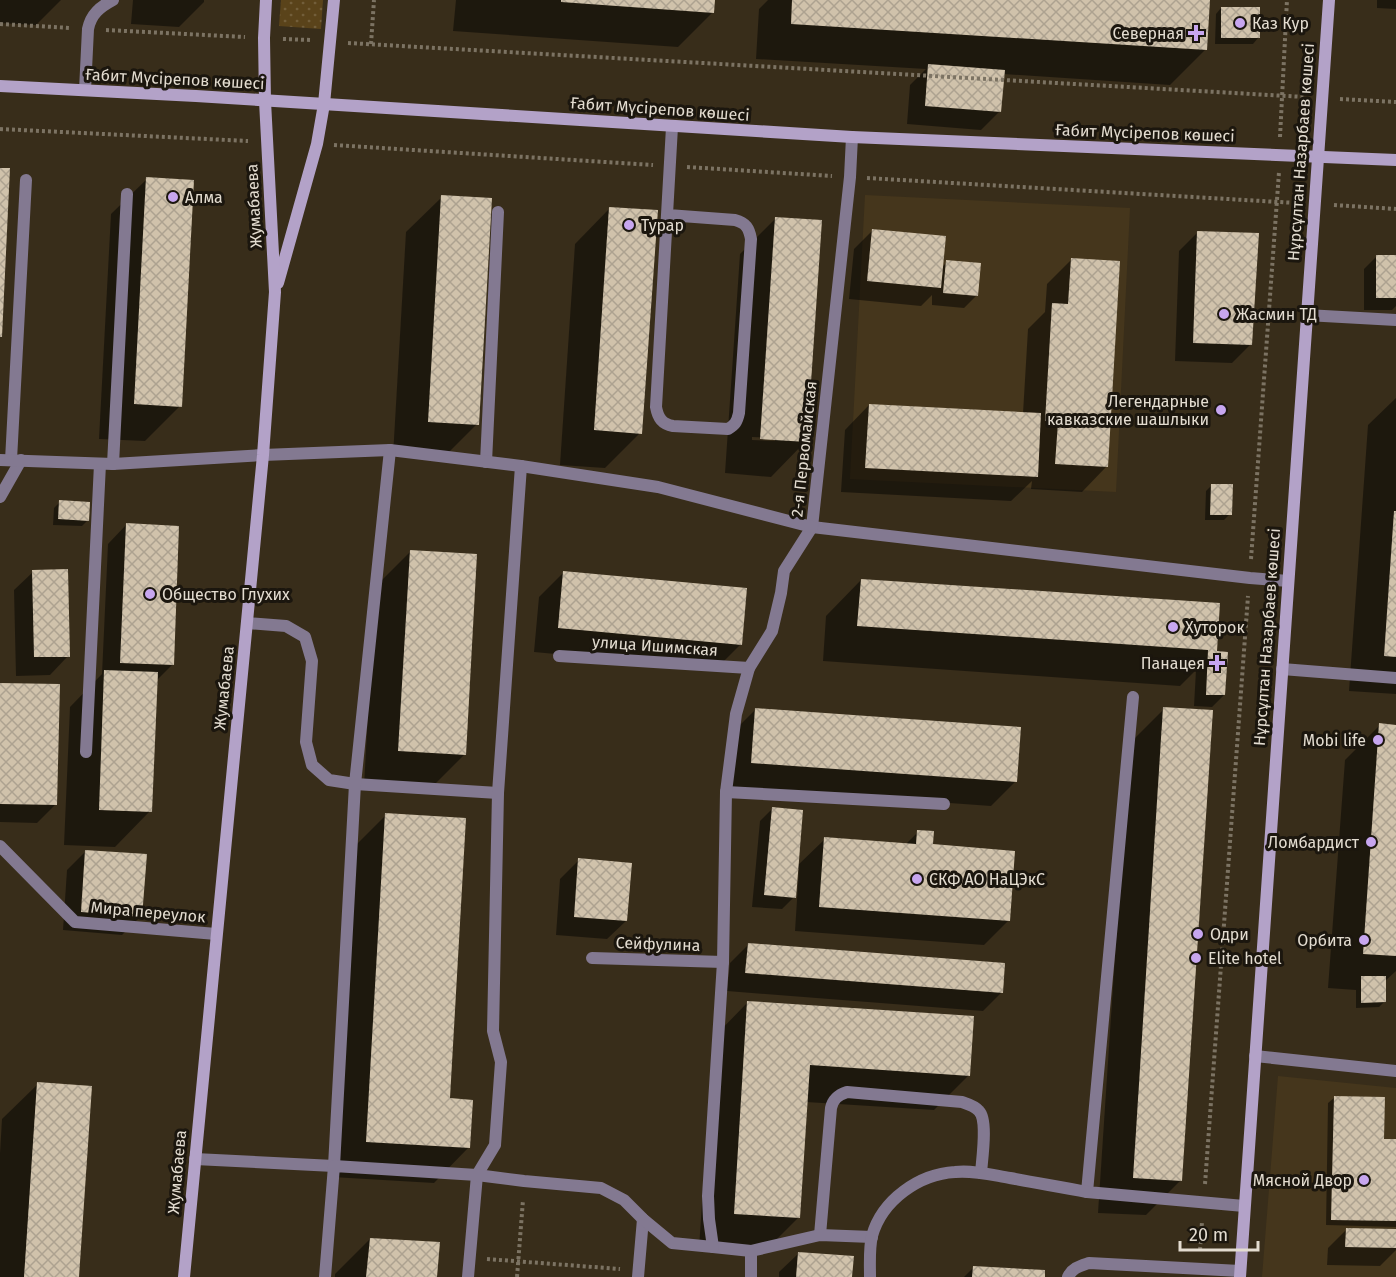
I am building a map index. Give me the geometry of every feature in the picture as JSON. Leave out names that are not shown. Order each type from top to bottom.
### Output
[{"type":"main road","name":"Жумабаева","points":[[184,1277],[263,455],[275,292],[265,101],[266,0]]},
{"type":"main road","points":[[275,292],[317,144],[324,104],[334,0]]},
{"type":"main road","name":"Нұрсұлтан Назарбаев көшесі","points":[[1240,1274],[1329,0]]},
{"type":"main road","name":"Ғабит Мүсірепов көшесі","points":[[0,86],[852,137],[1396,160]]},
{"type":"street","points":[[85,90],[88,29],[92,16],[113,0]]},
{"type":"street","points":[[668,215],[735,220],[747,225],[750,232],[739,413],[734,426],[728,429],[666,425],[657,414],[672,127]]},
{"type":"street","name":"2-я Первомайская","points":[[713,1247],[708,1196],[723,962],[726,792],[736,714],[749,668],[772,631],[782,593],[784,571],[812,527],[850,177],[852,137]]},
{"type":"street","points":[[0,496],[11,460],[26,180]]},
{"type":"street","points":[[86,752],[127,194]]},
{"type":"street","points":[[486,462],[498,212]]},
{"type":"street","points":[[1306,315],[1396,320]]},
{"type":"street","points":[[11,460],[106,464],[390,450],[521,466],[658,487],[812,527],[1288,581]]},
{"type":"street","points":[[326,1277],[355,784],[390,450]]},
{"type":"street","points":[[468,1277],[477,1175],[495,1145],[501,1062],[493,1030],[498,793],[521,466]]},
{"type":"street","points":[[247,622],[286,626],[305,637],[312,661],[306,742],[312,765],[329,780],[355,784],[498,793]]},
{"type":"street","name":"улица Ишимская","points":[[559,656],[749,668]]},
{"type":"street","points":[[1282,669],[1396,678]]},
{"type":"street","points":[[1087,1192],[1133,697]]},
{"type":"street","points":[[726,792],[944,804]]},
{"type":"street","name":"Мира переулок","points":[[0,846],[75,922],[216,934]]},
{"type":"street","name":"Сейфулина","points":[[592,958],[723,962]]},
{"type":"street","points":[[1255,1056],[1396,1071]]},
{"type":"street","points":[[820,1234],[831,1108],[836,1097],[841,1094],[847,1092],[962,1102],[974,1106],[982,1115],[984,1128],[981,1173]]},
{"type":"street","points":[[195,1159],[477,1175],[601,1188],[624,1200],[672,1243],[751,1251],[820,1234],[872,1237]]},
{"type":"street","points":[[870,1277],[872,1237],[880,1217],[892,1202],[906,1188],[930,1177],[954,1172],[981,1173],[1087,1192],[1244,1206]]},
{"type":"street","points":[[638,1274],[643,1219]]},
{"type":"street","points":[[751,1251],[751,1277]]},
{"type":"street","points":[[1068,1277],[1070,1272],[1079,1266],[1089,1263],[1199,1269],[1240,1274]]},
{"type":"path","points":[[371,44],[374,0]]},
{"type":"path","points":[[1199,1269],[1280,156],[1287,0]]},
{"type":"path","points":[[0,24],[1396,102]]},
{"type":"path","points":[[0,129],[267,142]]},
{"type":"path","points":[[317,144],[1206,198]]},
{"type":"path","points":[[517,1277],[524,1181]]},
{"type":"path","points":[[469,1258],[638,1274]]},
{"type":"shaded area","points":[[281,0],[323,0],[321,29],[279,26]]},
{"type":"shaded area","points":[[865,195],[1130,208],[1116,492],[850,479]]},
{"type":"shaded area","points":[[1278,1076],[1396,1088],[1396,1277],[1262,1277]]},
{"type":"building","points":[[561,0],[715,0],[714,13],[561,2]]},
{"type":"building","points":[[792,0],[1210,0],[1207,50],[791,24]]},
{"type":"building","name":"Каз Кур","points":[[1221,7],[1260,7],[1260,38],[1221,38]]},
{"type":"building","points":[[928,64],[1005,70],[1001,112],[925,106]]},
{"type":"building","points":[[0,168],[10,168],[2,337],[0,337]]},
{"type":"building","points":[[146,177],[194,180],[182,407],[134,404]]},
{"type":"building","points":[[441,195],[492,198],[479,425],[428,422]]},
{"type":"building","points":[[609,207],[658,210],[642,434],[594,430]]},
{"type":"building","points":[[775,217],[822,220],[807,442],[760,439]]},
{"type":"building","points":[[872,229],[946,236],[941,288],[867,281]]},
{"type":"building","name":"Жасмин ТД","points":[[1197,231],[1259,233],[1252,345],[1193,343]]},
{"type":"building","points":[[1376,255],[1396,255],[1396,298],[1376,298]]},
{"type":"building","points":[[1071,258],[1120,261],[1108,467],[1055,464],[1058,422],[1045,421],[1052,303],[1068,304]]},
{"type":"building","points":[[946,260],[981,263],[978,296],[943,293]]},
{"type":"building","points":[[869,404],[1041,413],[1038,477],[865,468]]},
{"type":"building","points":[[1211,484],[1233,484],[1232,515],[1210,515]]},
{"type":"building","points":[[59,500],[90,502],[89,521],[58,519]]},
{"type":"building","points":[[1394,511],[1396,511],[1396,657],[1384,656]]},
{"type":"building","name":"Общество Глухих","points":[[126,523],[179,526],[174,665],[120,663]]},
{"type":"building","points":[[410,550],[477,554],[466,755],[398,751]]},
{"type":"building","points":[[68,569],[70,657],[34,657],[32,570]]},
{"type":"building","points":[[563,571],[747,588],[742,645],[558,628]]},
{"type":"building","points":[[861,579],[1220,603],[1217,651],[1228,652],[1225,695],[1206,695],[1208,650],[857,626]]},
{"type":"building","points":[[104,670],[158,672],[152,812],[99,810]]},
{"type":"building","points":[[0,683],[60,684],[57,805],[0,804]]},
{"type":"building","points":[[1163,707],[1213,710],[1182,1181],[1133,1178]]},
{"type":"building","points":[[755,708],[1021,727],[1017,782],[751,763]]},
{"type":"building","points":[[1379,723],[1396,725],[1396,956],[1363,954]]},
{"type":"building","points":[[772,807],[803,810],[796,898],[764,895]]},
{"type":"building","points":[[385,813],[466,818],[450,1098],[473,1100],[470,1148],[366,1142]]},
{"type":"building","name":"СКФ АО НаЦЭкС","points":[[917,830],[934,831],[933,844],[1015,851],[1010,921],[819,907],[824,837],[916,844]]},
{"type":"building","points":[[85,850],[147,854],[142,917],[81,912]]},
{"type":"building","points":[[578,858],[632,863],[627,921],[574,917]]},
{"type":"building","points":[[748,943],[1005,963],[1003,993],[745,973]]},
{"type":"building","points":[[1361,976],[1386,976],[1386,1002],[1361,1003]]},
{"type":"building","points":[[747,1001],[974,1016],[970,1076],[810,1065],[800,1218],[734,1214]]},
{"type":"building","points":[[37,1082],[92,1086],[79,1277],[24,1277]]},
{"type":"building","name":"Мясной Двор","points":[[1334,1096],[1385,1097],[1384,1139],[1396,1139],[1396,1221],[1331,1220]]},
{"type":"building","points":[[1346,1228],[1396,1229],[1396,1248],[1345,1247]]},
{"type":"building","points":[[370,1238],[440,1242],[437,1277],[366,1277]]},
{"type":"building","points":[[798,1252],[854,1256],[852,1277],[796,1277]]},
{"type":"building","points":[[973,1266],[1045,1270],[1045,1277],[972,1277]]},
{"type":"place","name":"Каз Кур","points":[[1240,23]]},
{"type":"place","name":"Северная","points":[[1196,33]]},
{"type":"place","name":"Алма","points":[[173,197]]},
{"type":"place","name":"Турар","points":[[629,225]]},
{"type":"place","name":"Жасмин ТД","points":[[1224,314]]},
{"type":"place","name":"Легендарные кавказские шашлыки","points":[[1221,410]]},
{"type":"place","name":"Общество Глухих","points":[[150,594]]},
{"type":"place","name":"Хуторок","points":[[1173,627]]},
{"type":"place","name":"Панацея","points":[[1217,663]]},
{"type":"place","name":"Mobi life","points":[[1378,740]]},
{"type":"place","name":"Ломбардист","points":[[1371,842]]},
{"type":"place","name":"СКФ АО НаЦЭкС","points":[[917,879]]},
{"type":"place","name":"Одри","points":[[1198,934]]},
{"type":"place","name":"Орбита","points":[[1364,940]]},
{"type":"place","name":"Elite hotel","points":[[1196,958]]},
{"type":"place","name":"Мясной Двор","points":[[1364,1180]]}]
